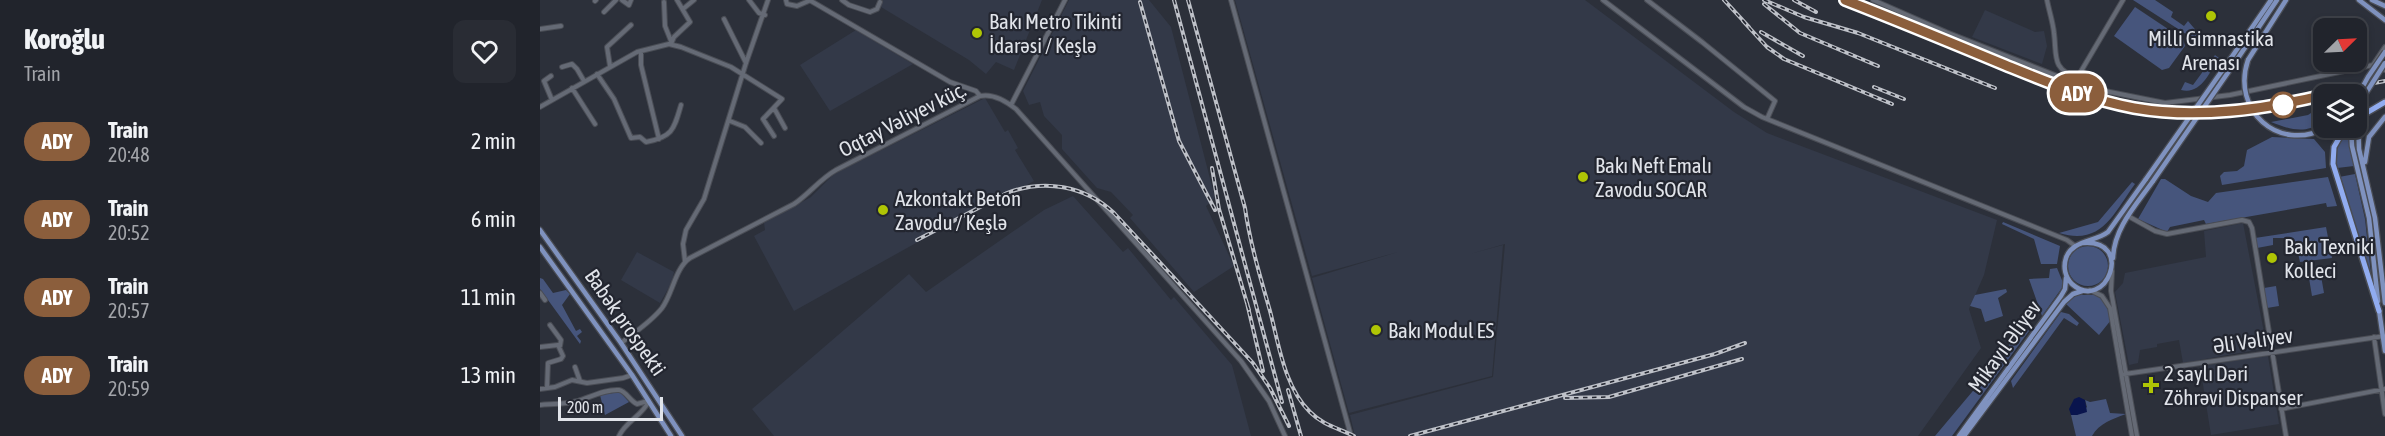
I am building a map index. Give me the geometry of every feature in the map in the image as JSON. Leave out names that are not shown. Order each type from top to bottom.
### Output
[{"type":"highway","points":[[2367,112],[2385,102]]},
{"type":"highway","points":[[2339,138],[2334,147],[2332,159],[2379,310]]},
{"type":"main road","points":[[2271,0],[2233,59],[2153,181],[2128,216],[2115,241],[2112,267],[2105,283],[2089,290],[2077,287],[2065,273],[2067,255],[2075,246],[2108,232],[2233,59],[2277,0]]},
{"type":"main road","points":[[2286,0],[2248,60],[2244,76],[2246,97],[2252,110],[2263,123],[2278,131],[2292,135],[2313,132]]},
{"type":"main road","points":[[2359,0],[2385,21]]},
{"type":"main road","points":[[2372,0],[2385,4]]},
{"type":"main road","points":[[2380,0],[2385,4]]},
{"type":"main road","points":[[2363,84],[2385,52]]},
{"type":"main road","points":[[2368,186],[2359,148],[2358,118],[2364,96],[2385,63]]},
{"type":"main road","points":[[2364,84],[2368,77]]},
{"type":"main road","points":[[2385,117],[2372,131],[2364,161],[2385,303]]},
{"type":"main road","points":[[2352,138],[2372,218],[2379,310],[2385,351]]},
{"type":"main road","name":"Babək prospekti","points":[[540,230],[621,343],[681,434]]},
{"type":"main road","points":[[2082,243],[2090,242],[2103,247],[2109,253],[2112,267]]},
{"type":"main road","name":"Babək prospekti","points":[[540,247],[633,375],[672,436]]},
{"type":"main road","name":"Mikayıl Əliyev","points":[[1959,436],[2061,296],[2066,284],[2065,273]]},
{"type":"main road","name":"Mikayıl Əliyev","points":[[1964,436],[2064,302],[2075,293],[2089,290]]},
{"type":"street","points":[[604,12],[616,0]]},
{"type":"street","points":[[622,0],[629,5],[631,0]]},
{"type":"street","points":[[540,107],[610,66],[641,51],[671,43],[690,22],[677,0]]},
{"type":"street","points":[[683,9],[694,0]]},
{"type":"street","points":[[749,0],[759,13],[765,15]]},
{"type":"street","points":[[621,343],[660,310],[673,289],[685,261],[683,244],[686,230],[704,199],[768,0]]},
{"type":"street","points":[[786,0],[787,4],[797,6],[811,0],[950,82],[970,89],[980,96]]},
{"type":"street","points":[[842,0],[849,5],[870,12],[877,9],[880,2]]},
{"type":"street","points":[[1011,105],[1065,0]]},
{"type":"street","points":[[1231,0],[1351,436]]},
{"type":"street","points":[[1603,0],[1744,107],[1767,119],[2067,240],[2075,246]]},
{"type":"street","points":[[1647,0],[1775,101],[1767,119]]},
{"type":"street","points":[[1873,0],[2077,84],[2101,91],[2174,104],[2373,65],[2385,70]]},
{"type":"street","points":[[2047,0],[2054,29],[2057,64],[2064,72],[2078,78]]},
{"type":"street","points":[[2077,84],[2078,78],[2123,0]]},
{"type":"street","points":[[664,2],[665,26],[671,43],[743,73],[782,99],[763,119],[774,136]]},
{"type":"street","points":[[724,19],[746,63]]},
{"type":"street","points":[[610,66],[607,47],[631,25]]},
{"type":"street","points":[[540,28],[561,26]]},
{"type":"street","points":[[2373,65],[2385,47]]},
{"type":"street","points":[[641,51],[641,64],[659,139]]},
{"type":"street","points":[[562,67],[575,65],[584,81]]},
{"type":"street","points":[[597,74],[614,99],[631,138],[640,137],[646,142],[659,139],[672,131],[681,105]]},
{"type":"street","points":[[551,76],[544,81],[552,100]]},
{"type":"street","points":[[572,88],[596,124]]},
{"type":"street","name":"Oqtay Vəliyev küç.","points":[[685,261],[794,204],[808,195],[826,176],[836,170],[988,94],[1011,105],[1053,149],[1241,361],[1262,390],[1285,436]]},
{"type":"street","points":[[774,108],[786,128]]},
{"type":"street","points":[[730,121],[745,127],[761,143]]},
{"type":"street","points":[[2128,216],[2155,231],[2167,234],[2246,220],[2252,228],[2286,436]]},
{"type":"street","points":[[2112,267],[2111,291],[2134,436]]},
{"type":"street","points":[[2089,290],[2102,296],[2109,303],[2134,436]]},
{"type":"street","points":[[540,293],[545,300]]},
{"type":"street","points":[[547,388],[548,365],[562,358],[561,340],[550,325]]},
{"type":"street","name":"Əli Vəliyev","points":[[2125,374],[2384,336]]},
{"type":"street","points":[[2374,337],[2385,414]]},
{"type":"street","points":[[540,347],[560,346]]},
{"type":"street","points":[[575,367],[580,381]]},
{"type":"street","points":[[540,389],[572,380],[587,383],[633,375]]},
{"type":"street","points":[[540,405],[578,401],[595,393],[619,390],[637,404],[649,400]]},
{"type":"street","points":[[2281,409],[2383,390]]},
{"type":"street","points":[[619,436],[623,428],[644,410],[649,400]]},
{"type":"shaded area","name":"Bakı Metro Tikinti İdarəsi / Keşlə","points":[[883,0],[1042,0],[1014,70],[996,62],[986,74],[969,60],[881,7]]},
{"type":"shaded area","points":[[1069,0],[1149,0],[1171,27],[1215,198],[1206,206],[1234,266],[1194,292],[1130,218],[1133,215],[1111,192],[1097,188],[1062,149],[1062,135],[1044,116],[1040,102],[1029,105],[1023,91]]},
{"type":"shaded area","name":"Bakı Neft Emalı Zavodu SOCAR","points":[[1235,0],[1585,0],[1734,112],[1767,133],[1997,220],[1984,275],[1969,309],[1981,348],[1918,436],[1355,436],[1350,415],[1493,377],[1505,244],[1470,254],[1503,245],[1492,376],[1349,413],[1312,278],[1398,252],[1312,276]]},
{"type":"shaded area","points":[[2133,0],[2155,0],[2173,12],[2171,17],[2184,26],[2188,21],[2199,34],[2197,38],[2189,36]]},
{"type":"shaded area","points":[[2135,7],[2183,39],[2185,46],[2169,68],[2162,70],[2114,36]]},
{"type":"shaded area","points":[[1985,10],[2035,32],[2044,31],[2047,46],[2042,64],[1972,37]]},
{"type":"shaded area","points":[[856,30],[913,64],[830,111],[800,65]]},
{"type":"shaded area","points":[[2215,55],[2219,58],[2204,82],[2194,89],[2181,90],[2185,82],[2193,85]]},
{"type":"shaded area","name":"Azkontakt Beton Zavodu / Keşlə","points":[[985,98],[1005,132],[1008,130],[1018,148],[1015,150],[1034,181],[794,311],[754,236],[765,230],[764,223],[811,197],[834,174]]},
{"type":"shaded area","points":[[2313,112],[2313,127],[2310,128],[2298,130],[2271,122],[2308,115]]},
{"type":"shaded area","points":[[2272,137],[2314,139],[2325,152],[2326,168],[2222,185],[2220,176],[2224,172],[2237,171],[2244,166],[2247,150]]},
{"type":"shaded area","points":[[2349,138],[2354,166],[2337,168],[2336,157],[2341,139]]},
{"type":"shaded area","points":[[2355,174],[2365,219],[2371,274],[2339,177]]},
{"type":"shaded area","points":[[2328,177],[2337,206],[2327,207],[2326,203],[2206,224],[2204,220],[2170,227],[2167,232],[2138,219],[2161,179],[2165,179],[2191,196],[2208,202],[2216,193]]},
{"type":"shaded area","points":[[2132,182],[2135,184],[2105,225],[2086,235],[2074,236],[2059,233],[2098,222]]},
{"type":"shaded area","points":[[1073,196],[1123,252],[1128,248],[1171,300],[1174,297],[1232,365],[1251,436],[774,436],[752,409],[909,274],[926,292],[1044,210]]},
{"type":"shaded area","points":[[2003,222],[2060,246],[2057,264],[2041,264],[2034,239],[2002,224]]},
{"type":"shaded area","points":[[2243,223],[2267,348],[2183,363],[2179,340],[2140,350],[2138,363],[2129,365],[2115,292],[2123,283],[2125,273],[2206,257],[2204,231]]},
{"type":"shaded area","points":[[2326,227],[2332,258],[2300,262],[2297,249],[2284,251],[2284,238],[2273,238],[2273,245],[2257,248],[2255,238]]},
{"type":"shaded area","points":[[2088,246],[2096,247],[2102,252],[2107,258],[2107,274],[2102,280],[2096,285],[2088,286],[2080,285],[2074,280],[2069,274],[2068,266],[2069,258],[2074,252],[2080,247]]},
{"type":"shaded area","points":[[637,252],[674,272],[672,282],[660,303],[621,280]]},
{"type":"shaded area","points":[[2057,268],[2064,285],[2042,316],[2029,279],[2049,278],[2050,269]]},
{"type":"shaded area","points":[[2320,270],[2324,293],[2312,296],[2308,272]]},
{"type":"shaded area","points":[[540,278],[553,293],[566,290],[570,294],[562,305],[576,331],[580,329],[582,332],[577,336],[581,341],[580,344],[540,289]]},
{"type":"shaded area","points":[[2276,286],[2279,306],[2267,308],[2264,288]]},
{"type":"shaded area","points":[[2006,289],[2007,292],[1998,298],[2003,316],[1985,322],[1981,309],[1970,306],[1975,295]]},
{"type":"shaded area","points":[[2078,293],[2098,295],[2107,303],[2111,320],[2099,335],[2066,304]]},
{"type":"shaded area","points":[[2061,312],[2069,314],[2079,323],[2077,326],[2064,318],[2013,388],[2011,381]]},
{"type":"shaded area","points":[[2025,327],[2029,331],[1952,436],[1935,436],[2009,348],[2010,336]]},
{"type":"shaded area","points":[[2268,356],[2279,424],[2211,435],[2200,366]]},
{"type":"shaded area","points":[[620,392],[629,402],[605,415],[600,395]]},
{"type":"shaded area","points":[[2079,397],[2085,400],[2087,412],[2071,415],[2069,409],[2074,399]]},
{"type":"shaded area","points":[[2106,399],[2110,413],[2126,414],[2102,425],[2092,436],[2076,436],[2071,415],[2077,415],[2087,407],[2085,400],[2090,402]]},
{"type":"railway","points":[[1174,0],[1282,402]]},
{"type":"railway","points":[[1188,0],[1245,208],[1256,259],[1288,378],[1301,402],[1310,412],[1325,423],[1354,436]]},
{"type":"railway","points":[[1724,0],[1749,27]]},
{"type":"railway","points":[[1764,0],[1804,17],[1858,33],[1995,88]]},
{"type":"railway","points":[[1794,0],[1816,12]]},
{"type":"railway","points":[[1852,0],[2066,85],[2150,107],[2180,110],[2232,110],[2276,104],[2385,81]]},
{"type":"railway","points":[[1140,2],[1179,141],[1215,210]]},
{"type":"railway","points":[[1764,4],[1800,33],[1878,66]]},
{"type":"railway","points":[[1743,21],[1767,47],[1784,59],[1892,104]]},
{"type":"railway","points":[[1761,32],[1803,56]]},
{"type":"railway","points":[[1874,87],[1904,99]]},
{"type":"railway","points":[[1212,168],[1219,209],[1249,310]]},
{"type":"railway","points":[[917,240],[1007,193],[1021,189],[1035,186],[1063,187],[1090,196],[1114,213],[1253,363],[1270,388],[1289,426]]},
{"type":"railway","points":[[1247,303],[1263,371]]},
{"type":"railway","points":[[1410,436],[1715,354],[1745,343]]},
{"type":"railway","points":[[1565,398],[1609,397],[1742,359]]},
{"type":"railway","points":[[1288,390],[1301,436]]},
{"type":"train","name":"ADY","points":[[1845,0],[2062,88],[2135,108],[2192,112],[2239,111],[2283,105],[2313,98]]},
{"type":"place","name":"Milli Gimnastika Arenası","points":[[2211,16]]},
{"type":"place","name":"Bakı Metro Tikinti İdarəsi / Keşlə","points":[[977,33]]},
{"type":"place","name":"Bakı Neft Emalı Zavodu SOCAR","points":[[1583,177]]},
{"type":"place","name":"Azkontakt Beton Zavodu / Keşlə","points":[[883,210]]},
{"type":"place","name":"Bakı Texniki Kolleci","points":[[2272,258]]},
{"type":"place","name":"Bakı Modul ES","points":[[1376,330]]},
{"type":"place","name":"2 saylı Dəri Zöhrəvi Dispanser","points":[[2151,385]]}]
